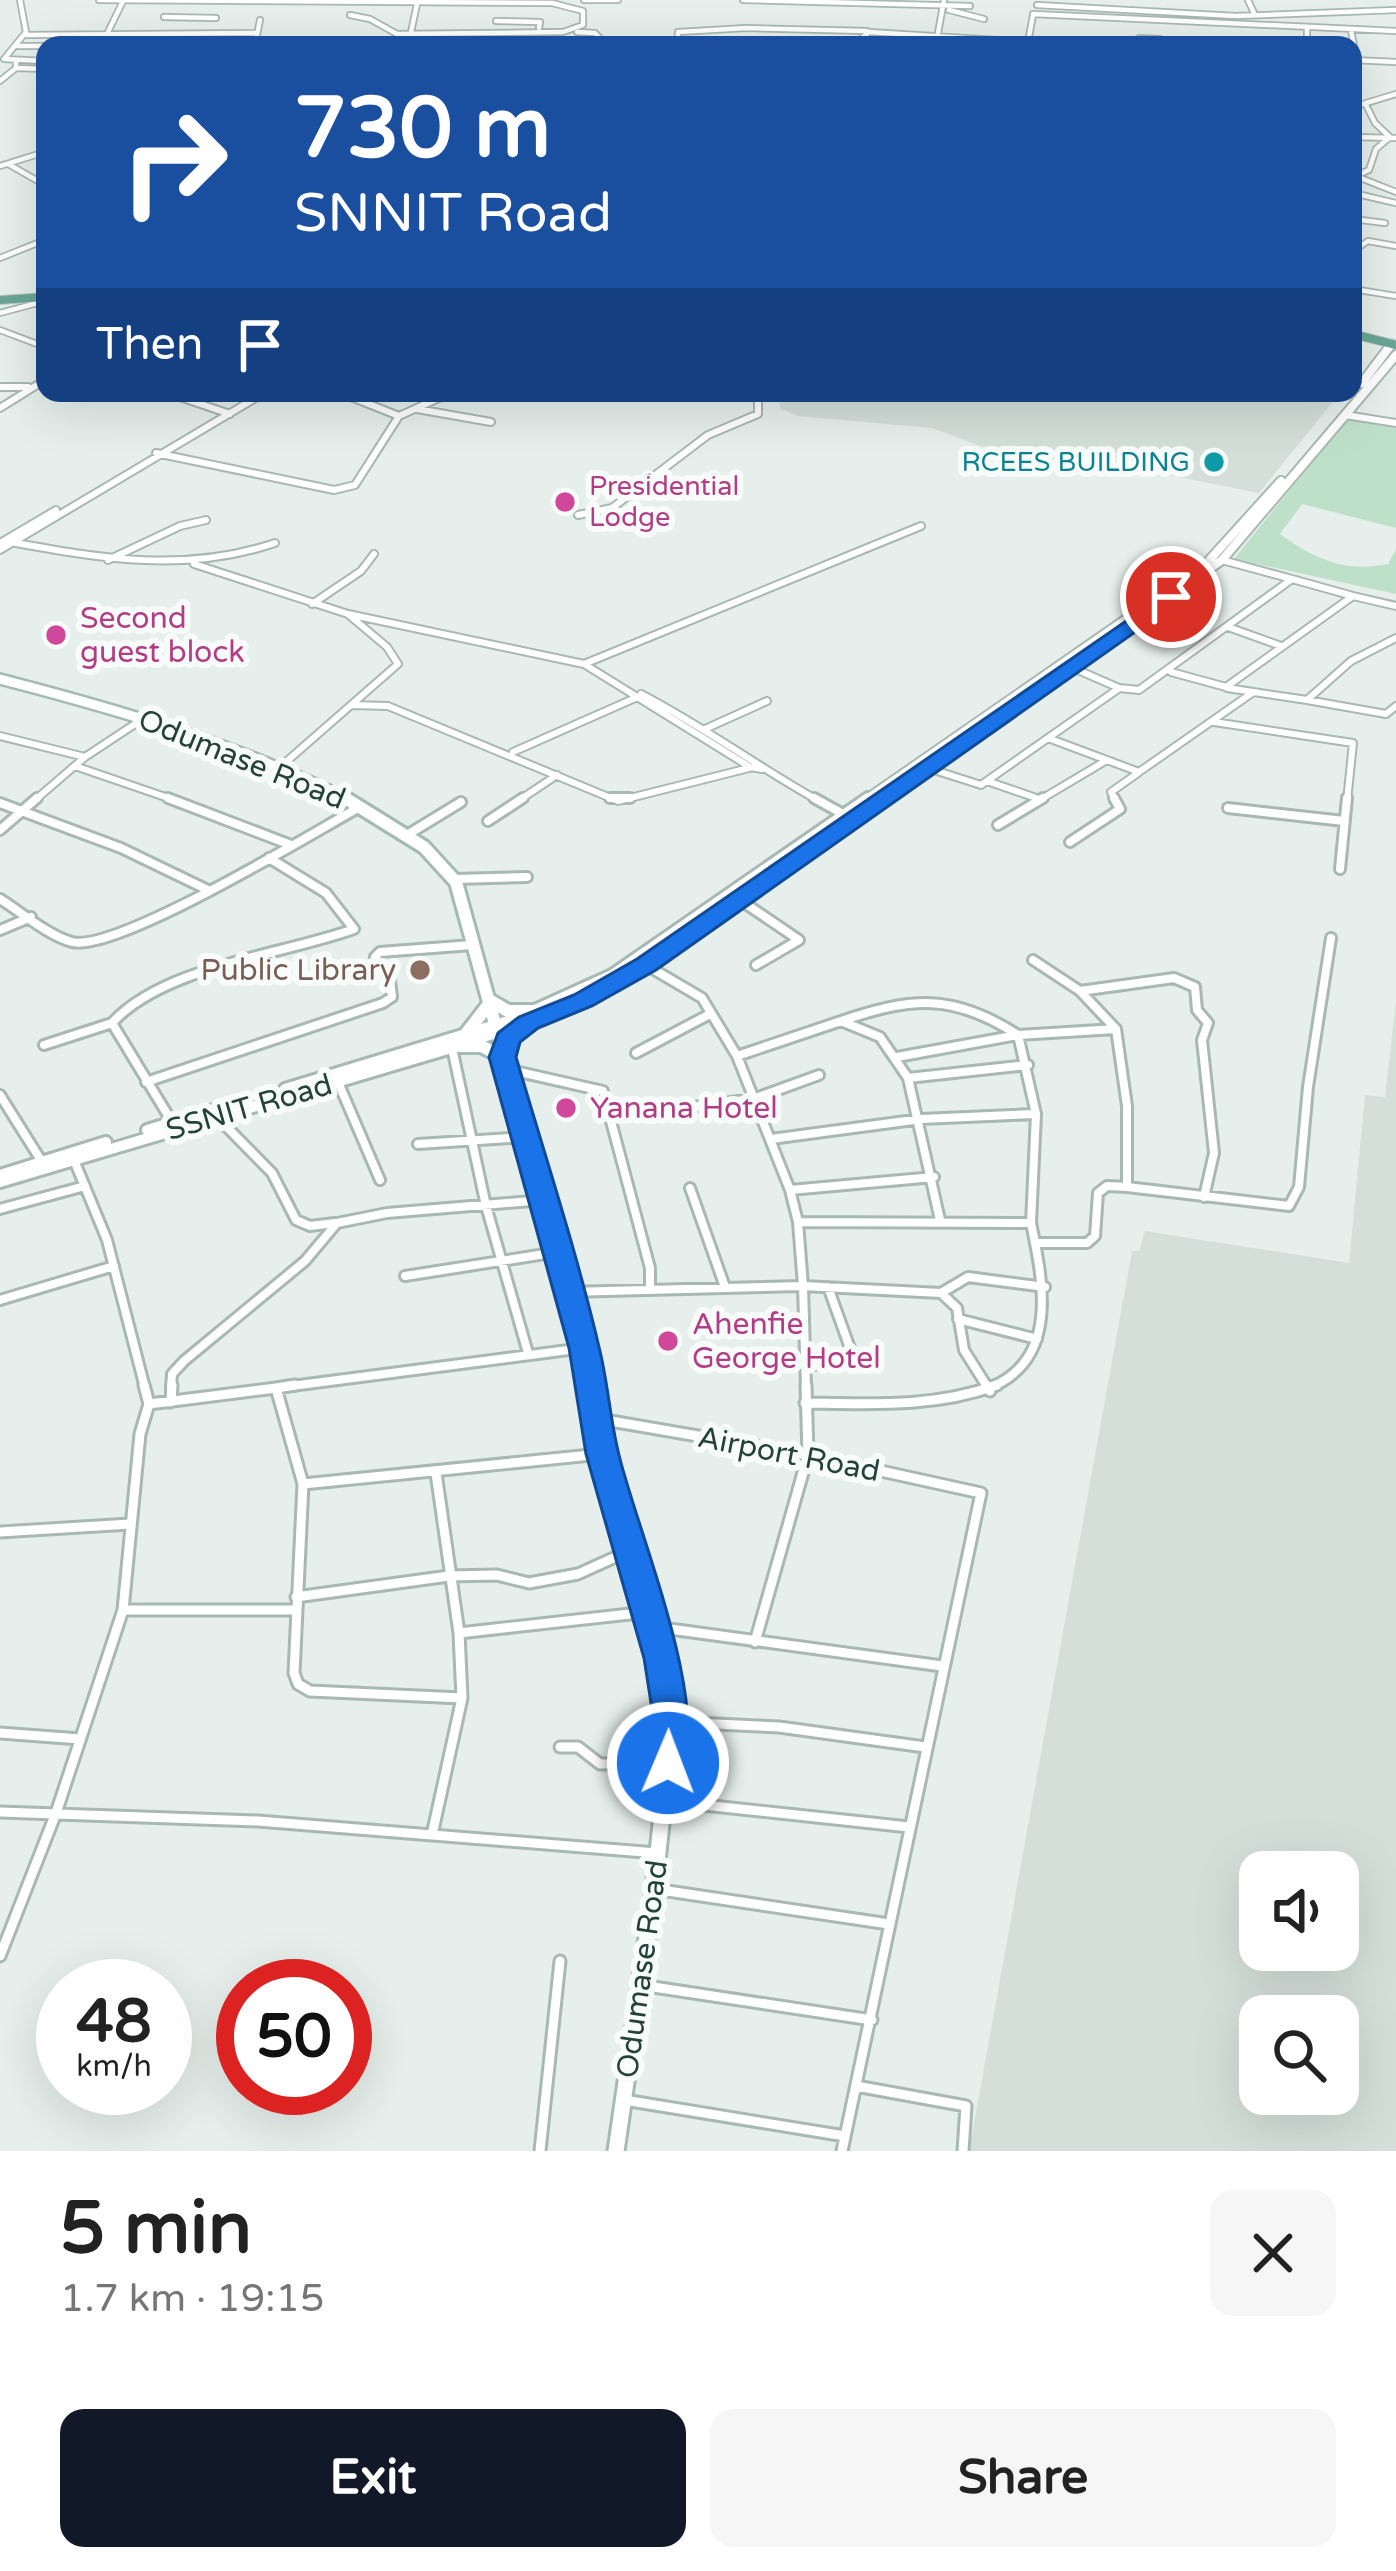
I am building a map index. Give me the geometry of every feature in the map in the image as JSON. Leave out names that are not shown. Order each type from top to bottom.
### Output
[{"type":"main road","points":[[0,298],[36,299]]},
{"type":"main road","points":[[1362,335],[1393,345]]},
{"type":"main road","points":[[1362,335],[1393,345]]},
{"type":"main road","name":"Odumase Road","points":[[0,679],[144,718],[279,768],[407,835],[455,879],[584,1348],[602,1454],[652,1620],[672,1722],[659,1853],[616,2151]]},
{"type":"main road","points":[[489,1002],[532,1017],[510,1035],[504,1063],[481,1046],[458,1043],[489,1002]]},
{"type":"street","points":[[20,0],[29,18],[26,34],[2,59],[36,68]]},
{"type":"street","points":[[99,0],[566,2],[584,14],[583,26],[563,32]]},
{"type":"street","points":[[108,32],[123,0]]},
{"type":"street","points":[[584,0],[617,0]]},
{"type":"street","points":[[742,0],[970,6]]},
{"type":"street","points":[[938,33],[944,0]]},
{"type":"street","points":[[1249,0],[1254,13]]},
{"type":"street","points":[[212,33],[224,2]]},
{"type":"street","points":[[1029,36],[1038,2],[1236,16],[1396,10]]},
{"type":"street","points":[[411,32],[415,3]]},
{"type":"street","points":[[496,4],[496,33]]},
{"type":"street","points":[[942,8],[984,19]]},
{"type":"street","points":[[1033,14],[1396,31]]},
{"type":"street","points":[[350,15],[370,19],[394,33],[598,36]]},
{"type":"street","points":[[164,17],[216,18]]},
{"type":"street","points":[[26,34],[255,33],[260,20]]},
{"type":"street","points":[[496,21],[540,22],[539,28]]},
{"type":"street","points":[[678,36],[678,32],[770,28],[965,36]]},
{"type":"street","points":[[767,36],[770,28]]},
{"type":"street","points":[[1307,29],[1307,36]]},
{"type":"street","points":[[1351,31],[1352,36]]},
{"type":"street","points":[[864,36],[869,32]]},
{"type":"street","points":[[15,46],[36,46]]},
{"type":"street","points":[[1362,60],[1396,62]]},
{"type":"street","points":[[28,61],[36,65]]},
{"type":"street","points":[[0,81],[16,64],[36,61]]},
{"type":"street","points":[[1362,108],[1396,94]]},
{"type":"street","points":[[1366,108],[1393,137]]},
{"type":"street","points":[[1362,136],[1393,137]]},
{"type":"street","points":[[1362,173],[1369,170],[1376,149],[1393,137]]},
{"type":"street","points":[[2,166],[36,155]]},
{"type":"street","points":[[2,166],[36,181]]},
{"type":"street","points":[[1362,180],[1395,190]]},
{"type":"street","points":[[1376,199],[1395,190]]},
{"type":"street","points":[[1362,196],[1396,203]]},
{"type":"street","points":[[1362,220],[1384,223]]},
{"type":"street","points":[[1362,220],[1373,229]]},
{"type":"street","points":[[1362,245],[1368,241],[1396,246]]},
{"type":"street","points":[[0,258],[36,244]]},
{"type":"street","points":[[1362,290],[1396,296]]},
{"type":"street","points":[[0,313],[36,302]]},
{"type":"street","points":[[0,330],[36,344]]},
{"type":"street","points":[[1362,390],[1393,345]]},
{"type":"street","points":[[1362,385],[1393,345]]},
{"type":"street","points":[[0,408],[36,386]]},
{"type":"street","points":[[0,387],[33,388]]},
{"type":"street","points":[[196,402],[228,413]]},
{"type":"street","points":[[4,544],[246,402]]},
{"type":"street","points":[[363,402],[399,416]]},
{"type":"street","points":[[159,454],[334,490],[355,485],[399,416],[430,402]]},
{"type":"street","points":[[578,514],[612,508],[708,435],[758,413],[758,402]]},
{"type":"street","points":[[771,871],[843,814],[1071,667],[1222,560],[1348,402]]},
{"type":"street","points":[[532,1017],[622,970],[932,769],[972,729],[1214,558],[1354,402]]},
{"type":"street","points":[[416,408],[491,422]]},
{"type":"street","points":[[1345,415],[1396,423]]},
{"type":"street","points":[[107,560],[150,544],[173,526],[206,520]]},
{"type":"street","points":[[584,664],[920,526]]},
{"type":"street","points":[[21,534],[60,550]]},
{"type":"street","points":[[4,544],[107,560],[194,564],[275,543]]},
{"type":"street","points":[[312,604],[361,571],[374,554]]},
{"type":"street","points":[[1222,560],[1396,606]]},
{"type":"street","points":[[194,564],[348,614],[584,664],[843,814]]},
{"type":"street","points":[[1071,667],[1119,688],[1139,690],[1292,579]]},
{"type":"street","points":[[1226,687],[1353,596]]},
{"type":"street","points":[[279,768],[398,664],[387,646],[348,614]]},
{"type":"street","points":[[1228,627],[1282,646]]},
{"type":"street","points":[[1307,700],[1351,661],[1396,638]]},
{"type":"street","points":[[1384,648],[1396,652]]},
{"type":"street","points":[[1169,672],[1252,693],[1393,712]]},
{"type":"street","points":[[932,769],[974,785],[987,781],[1119,688]]},
{"type":"street","points":[[1070,842],[1120,808],[1111,792],[1252,693]]},
{"type":"street","points":[[510,753],[641,696]]},
{"type":"street","points":[[702,730],[767,701]]},
{"type":"street","points":[[351,705],[381,704],[531,761],[618,801],[756,767]]},
{"type":"street","points":[[0,830],[86,757],[144,718]]},
{"type":"street","points":[[1214,722],[1351,740],[1340,869]]},
{"type":"street","points":[[0,736],[86,757]]},
{"type":"street","points":[[1048,738],[1139,772]]},
{"type":"street","points":[[531,761],[532,747]]},
{"type":"street","points":[[998,825],[1108,759]]},
{"type":"street","points":[[75,766],[245,824],[291,845]]},
{"type":"street","points":[[488,821],[558,774]]},
{"type":"street","points":[[987,781],[1040,799]]},
{"type":"street","points":[[407,835],[461,802]]},
{"type":"street","points":[[0,803],[121,848],[209,891]]},
{"type":"street","points":[[0,899],[81,944],[209,891],[359,807]]},
{"type":"street","points":[[1228,808],[1344,821]]},
{"type":"street","points":[[44,1045],[112,1023],[128,1004],[168,986],[354,929],[326,893],[268,858]]},
{"type":"street","points":[[455,879],[527,877]]},
{"type":"street","points":[[532,1017],[583,1000],[646,965],[739,899],[758,880]]},
{"type":"street","points":[[739,899],[799,940],[756,965]]},
{"type":"street","points":[[0,930],[32,916]]},
{"type":"street","points":[[1035,1243],[1087,1243],[1095,1236],[1098,1193],[1107,1186],[1288,1206],[1297,1195],[1331,938]]},
{"type":"street","points":[[146,1082],[383,1003],[392,997],[393,988],[375,957],[380,952],[475,945]]},
{"type":"street","points":[[1033,960],[1080,992],[1116,1029],[1127,1106],[1127,1187]]},
{"type":"street","points":[[646,965],[694,992],[736,1056],[771,1139],[798,1222],[808,1455],[755,1642]]},
{"type":"street","points":[[1080,992],[1157,979],[1182,979],[1195,987],[1197,1010],[1208,1023],[1202,1040],[1214,1153],[1204,1197]]},
{"type":"street","points":[[736,1056],[883,1006],[949,1000],[987,1013],[1018,1036],[1028,1065],[1036,1114],[1031,1223],[1045,1287],[1038,1340],[1020,1371],[991,1391],[958,1400],[805,1403]]},
{"type":"street","points":[[636,1053],[710,1014]]},
{"type":"street","name":"SSNIT Road","points":[[0,1179],[338,1081],[532,1017]]},
{"type":"street","points":[[841,1021],[880,1036],[908,1078],[921,1118],[940,1220]]},
{"type":"street","points":[[112,1023],[172,1122]]},
{"type":"street","points":[[897,1057],[1018,1036],[1116,1029]]},
{"type":"street","points":[[458,1043],[472,1141],[528,1353]]},
{"type":"street","name":"SSNIT Road","points":[[0,1179],[172,1122],[458,1043]]},
{"type":"street","points":[[504,1063],[602,1088],[650,1268],[650,1288]]},
{"type":"street","points":[[908,1078],[1028,1065]]},
{"type":"street","points":[[656,1112],[753,1100],[819,1075]]},
{"type":"street","points":[[338,1081],[380,1180]]},
{"type":"street","points":[[0,1095],[42,1162]]},
{"type":"street","points":[[771,1139],[921,1118],[1036,1114]]},
{"type":"street","points":[[217,1117],[272,1173],[296,1220],[310,1226],[543,1200]]},
{"type":"street","points":[[418,1144],[527,1137]]},
{"type":"street","points":[[0,1956],[56,1814],[123,1610],[140,1434],[149,1404],[114,1266],[74,1160]]},
{"type":"street","points":[[790,1190],[934,1177]]},
{"type":"street","points":[[0,1209],[85,1186]]},
{"type":"street","points":[[690,1188],[725,1287]]},
{"type":"street","points":[[798,1222],[1031,1223]]},
{"type":"street","points":[[171,1402],[172,1374],[184,1361],[305,1261],[337,1223]]},
{"type":"street","points":[[405,1276],[558,1252]]},
{"type":"street","points":[[0,1300],[114,1266]]},
{"type":"street","points":[[941,1293],[968,1277],[1045,1287]]},
{"type":"street","points":[[568,1292],[803,1286],[941,1293],[951,1299],[971,1366],[991,1391]]},
{"type":"street","points":[[804,1366],[828,1363],[851,1351],[828,1287]]},
{"type":"street","points":[[958,1319],[1038,1340]]},
{"type":"street","points":[[149,1404],[584,1348]]},
{"type":"street","points":[[277,1388],[303,1484],[294,1673],[298,1684],[310,1691],[462,1698]]},
{"type":"street","name":"Airport Road","points":[[597,1419],[808,1455],[981,1493],[942,1666]]},
{"type":"street","points":[[303,1484],[602,1454]]},
{"type":"street","points":[[432,1835],[462,1698],[459,1633],[436,1472]]},
{"type":"street","points":[[0,1532],[131,1524]]},
{"type":"street","points":[[123,1610],[296,1604],[449,1576],[497,1575],[530,1583],[578,1574],[633,1549]]},
{"type":"street","points":[[459,1633],[652,1620],[755,1642],[942,1666],[842,2151]]},
{"type":"street","points":[[672,1722],[779,1727],[926,1747]]},
{"type":"street","points":[[0,1733],[80,1739]]},
{"type":"street","points":[[560,1748],[578,1747],[600,1764],[668,1763]]},
{"type":"street","points":[[664,1801],[909,1827]]},
{"type":"street","points":[[0,1812],[258,1821],[659,1853]]},
{"type":"street","points":[[654,1889],[890,1924]]},
{"type":"street","points":[[540,2151],[560,1961]]},
{"type":"street","points":[[638,1985],[872,2020]]},
{"type":"street","points":[[856,2086],[965,2106],[963,2151]]},
{"type":"street","points":[[623,2100],[844,2136]]},
{"type":"shaded area","points":[[779,402],[1333,402],[1259,493],[1103,462],[1045,470],[932,428],[798,416],[781,409]]},
{"type":"shaded area","points":[[1396,1001],[1396,2151],[969,2151],[1132,1251],[1139,1251],[1145,1231],[1349,1263],[1365,1095],[1385,1097]]},
{"type":"green space","points":[[1346,420],[1396,428],[1396,528],[1302,504],[1280,534],[1318,557],[1358,567],[1388,564],[1396,549],[1396,594],[1234,559]]},
{"type":"place","name":"RCEES BUILDING","points":[[1214,462]]},
{"type":"place","name":"Presidential Lodge","points":[[565,502]]},
{"type":"place","name":"Second guest block","points":[[56,635]]},
{"type":"place","name":"Public Library","points":[[420,970]]},
{"type":"place","name":"Yanana Hotel","points":[[566,1108]]},
{"type":"place","name":"Ahenfie George Hotel","points":[[668,1341]]},
{"type":"route","points":[[668,1763],[672,1722],[661,1658],[602,1454],[584,1348],[502,1057],[508,1039],[528,1022],[583,1000],[646,965],[850,818],[932,769],[980,728],[1171,597]]}]
